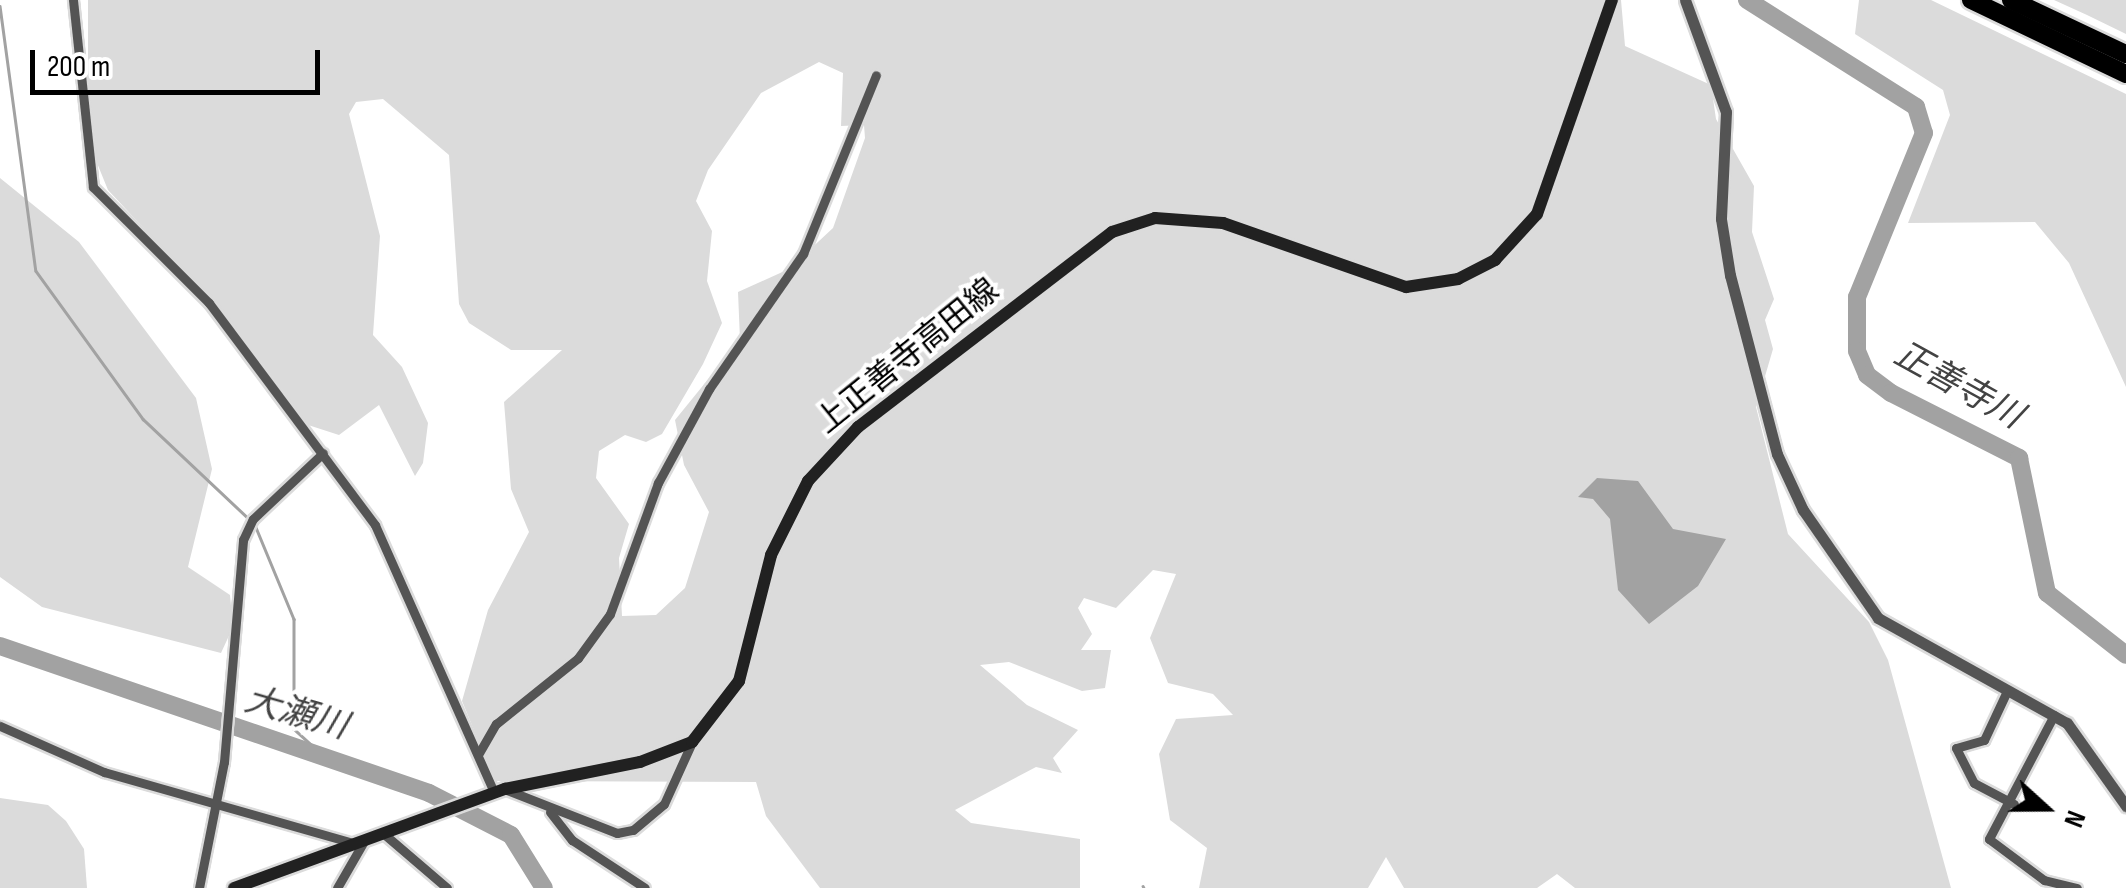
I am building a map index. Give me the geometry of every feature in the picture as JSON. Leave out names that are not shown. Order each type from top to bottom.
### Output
[{"type":"highway","points":[[1971,0],[2126,74]]},
{"type":"highway","points":[[2011,0],[2126,54]]},
{"type":"main road","name":"上正善寺高田線","points":[[692,742],[738,681],[785,517],[858,428],[1132,222],[1223,223],[1406,286],[1486,266],[1536,214],[1612,0]]},
{"type":"main road","points":[[234,888],[500,791],[640,762],[692,742]]},
{"type":"street","points":[[73,0],[84,165],[93,188],[209,302],[376,525],[500,791],[617,833],[633,830],[664,804],[692,742]]},
{"type":"street","points":[[1685,0],[1726,112],[1722,219],[1730,275],[1777,454],[1802,510],[1878,618],[2054,715],[2080,734],[2126,806]]},
{"type":"street","points":[[479,753],[496,724],[578,658],[610,614],[658,483],[708,390],[803,254],[876,76]]},
{"type":"street","points":[[198,888],[214,802],[243,540],[253,519],[323,453]]},
{"type":"street","points":[[2007,690],[1984,740],[1956,748],[1974,783],[2014,804]]},
{"type":"street","points":[[2054,715],[2014,804],[1988,840],[2062,886],[2077,888]]},
{"type":"street","points":[[0,726],[104,772],[360,843],[336,888]]},
{"type":"street","points":[[549,810],[572,840],[645,888]]},
{"type":"street","points":[[384,834],[447,888]]},
{"type":"shaded area","points":[[88,0],[1621,0],[1625,46],[1711,85],[1716,119],[1754,186],[1752,232],[1774,299],[1765,320],[1773,349],[1756,407],[1788,534],[1869,622],[1888,660],[1951,888],[1575,888],[1557,874],[1537,888],[1404,888],[1386,857],[1368,888],[1199,888],[1207,848],[1170,820],[1159,754],[1176,719],[1233,715],[1213,694],[1168,683],[1150,638],[1176,574],[1153,570],[1116,608],[1084,598],[1078,608],[1092,634],[1081,650],[1111,650],[1105,688],[1082,691],[1009,662],[980,665],[1027,705],[1078,730],[1053,758],[1062,773],[1036,767],[955,810],[971,823],[1080,839],[1080,888],[820,888],[766,816],[756,782],[495,781],[462,701],[488,610],[529,532],[511,489],[504,402],[562,350],[511,350],[469,323],[459,304],[449,155],[383,99],[356,102],[349,114],[380,236],[373,335],[402,367],[428,423],[423,463],[415,476],[379,405],[339,435],[305,424],[225,315],[108,190],[88,141]],"holes":[[[819,62],[843,73],[841,126],[864,125],[865,138],[833,228],[789,269],[738,292],[740,340],[675,420],[684,465],[709,512],[685,588],[656,615],[622,616],[619,558],[629,524],[596,478],[599,451],[625,435],[646,442],[662,434],[722,323],[707,281],[712,231],[696,201],[708,170],[761,93]]]},
{"type":"shaded area","points":[[1859,0],[1931,0],[2126,94],[2126,387],[2069,263],[2035,222],[1908,223],[1950,115],[1943,90],[1855,34]]},
{"type":"shaded area","points":[[2054,0],[2126,0],[2126,34],[2087,15]]},
{"type":"shaded area","points":[[0,178],[79,242],[196,398],[212,469],[188,567],[230,595],[233,627],[221,653],[42,607],[0,577]]},
{"type":"shaded area","points":[[1597,478],[1638,481],[1673,529],[1726,539],[1698,586],[1649,624],[1618,590],[1610,519],[1593,499],[1578,497]]},
{"type":"shaded area","points":[[0,798],[48,805],[66,821],[84,849],[87,888],[0,888]]},
{"type":"waterway","name":"正善寺川","points":[[1747,0],[1916,107],[1924,133],[1857,297],[1857,351],[1867,375],[1891,393],[2019,458],[2047,593],[2126,655]]},
{"type":"waterway","points":[[0,6],[36,271],[143,419],[249,519]]},
{"type":"waterway","name":"大瀬川","points":[[255,525],[294,619],[294,729],[317,750]]},
{"type":"waterway","name":"大瀬川","points":[[0,646],[429,793],[511,835],[544,888]]}]
